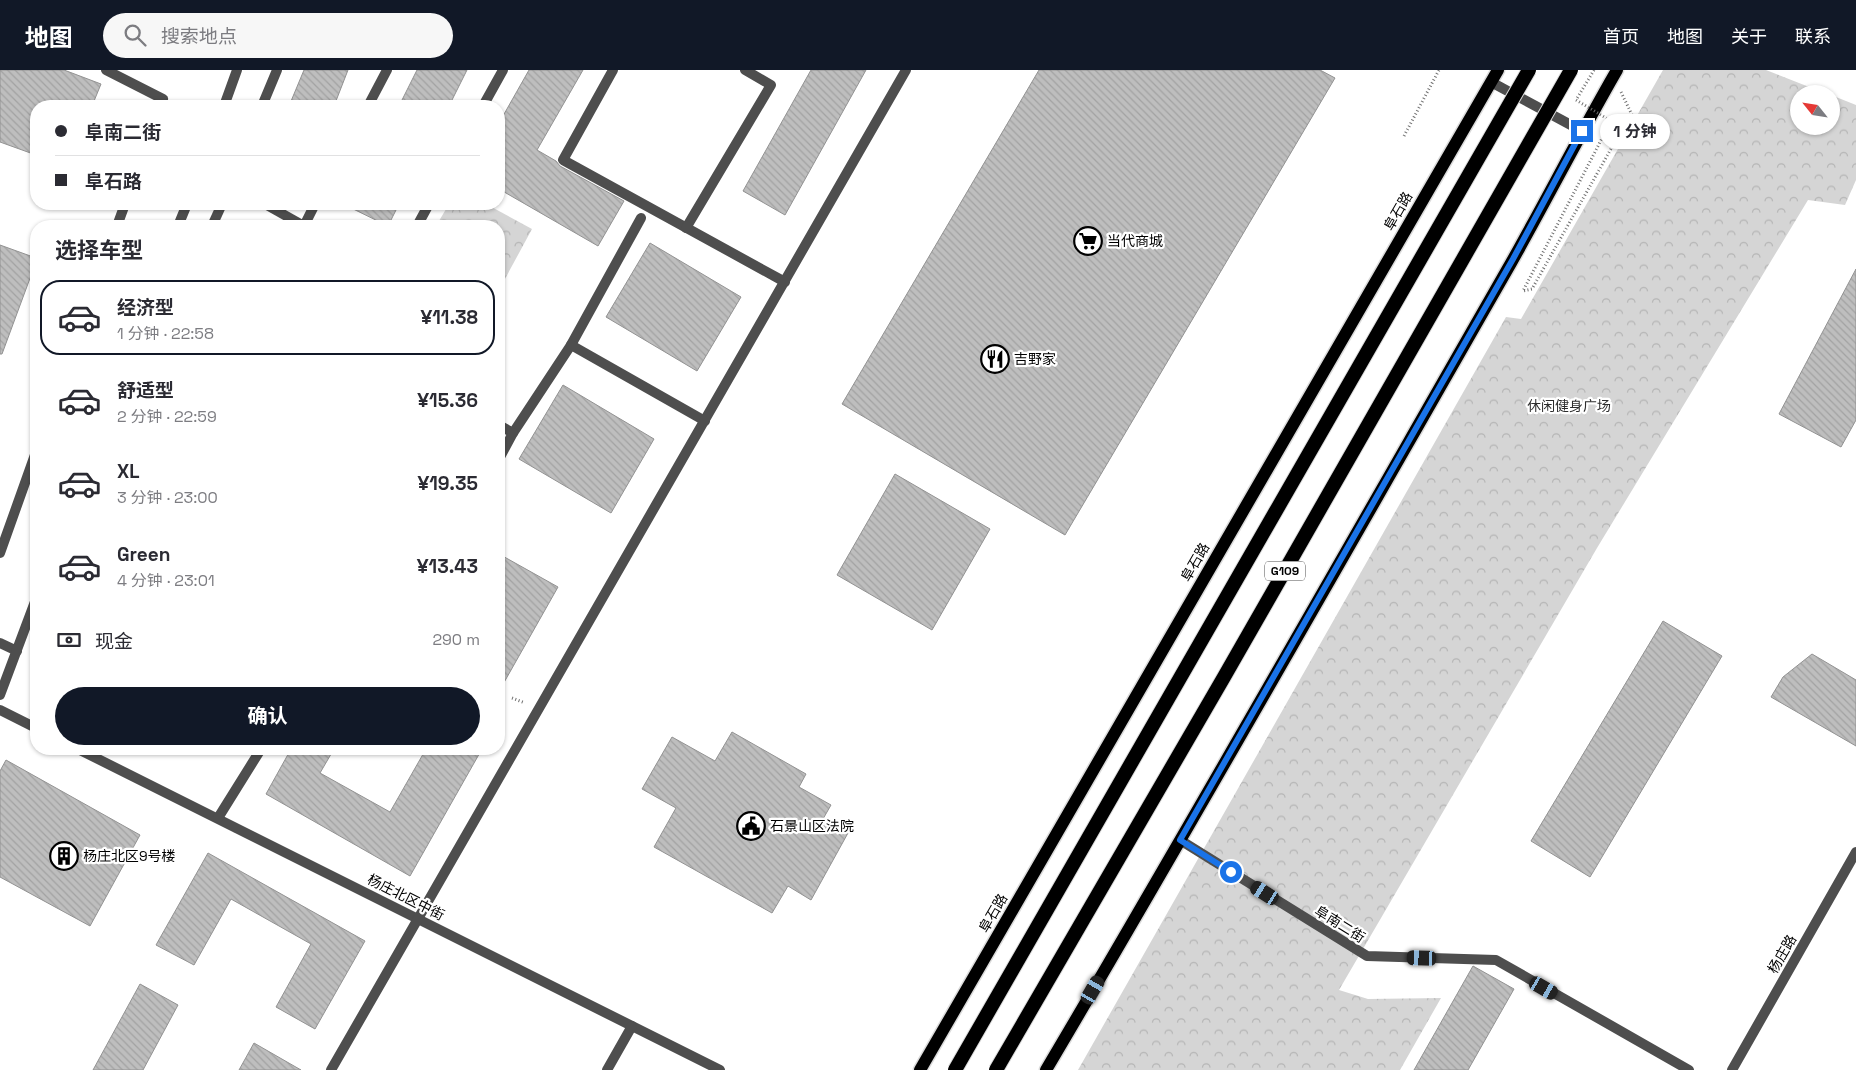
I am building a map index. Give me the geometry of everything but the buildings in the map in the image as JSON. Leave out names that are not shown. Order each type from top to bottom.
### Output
[{"type":"highway","name":"G109","points":[[955,1070],[1529,70]]},
{"type":"highway","name":"G109","points":[[996,1070],[1234,660],[1571,70]]},
{"type":"main road","name":"阜石路","points":[[920,1070],[1498,70]]},
{"type":"main road","points":[[1046,1070],[1513,259],[1615,73]]},
{"type":"street","points":[[106,70],[163,100]]},
{"type":"street","points":[[226,100],[237,70]]},
{"type":"street","points":[[264,100],[277,70]]},
{"type":"street","points":[[371,100],[387,70]]},
{"type":"street","points":[[613,70],[563,160],[784,282]]},
{"type":"street","points":[[686,228],[771,85],[746,70]]},
{"type":"street","points":[[331,1070],[906,70]]},
{"type":"street","points":[[486,100],[501,71]]},
{"type":"street","points":[[1492,82],[1582,131]]},
{"type":"street","points":[[276,210],[293,220]]},
{"type":"street","points":[[505,448],[571,345],[641,218]]},
{"type":"street","points":[[571,345],[705,421]]},
{"type":"street","points":[[505,428],[513,433]]},
{"type":"street","points":[[0,553],[30,469]]},
{"type":"street","points":[[0,695],[30,615]]},
{"type":"street","points":[[0,643],[17,651]]},
{"type":"street","points":[[0,710],[30,725]]},
{"type":"street","name":"杨庄北区中街","points":[[90,755],[720,1070]]},
{"type":"street","points":[[218,818],[257,755]]},
{"type":"street","name":"阜南二街","points":[[1180,840],[1367,956],[1496,960],[1689,1070]]},
{"type":"street","name":"杨庄路","points":[[1732,1070],[1856,852]]},
{"type":"street","points":[[607,1070],[632,1026]]},
{"type":"path","points":[[1404,136],[1439,70]]},
{"type":"path","points":[[1594,70],[1576,100],[1611,121],[1523,291],[1532,289],[1616,140],[1634,117],[1615,73]]},
{"type":"path","points":[[505,695],[539,709]]},
{"type":"green space","name":"休闲健身广场","points":[[1663,70],[1766,70],[1804,85],[1790,85],[1790,135],[1840,135],[1840,99],[1856,105],[1856,180],[1845,205],[1808,200],[1597,548],[1339,990],[1368,999],[1441,998],[1400,1070],[1078,1070],[1506,317],[1521,319]]},
{"type":"green space","points":[[445,210],[497,210],[532,229],[505,279],[505,220],[440,220]]},
{"type":"place","name":"当代商城","points":[[1088,241]]},
{"type":"place","name":"吉野家","points":[[995,359]]},
{"type":"place","name":"石景山区法院","points":[[751,826]]},
{"type":"place","name":"杨庄北区9号楼","points":[[64,856]]},
{"type":"route","points":[[1231,872],[1180,840],[1513,259],[1582,131]]}]
